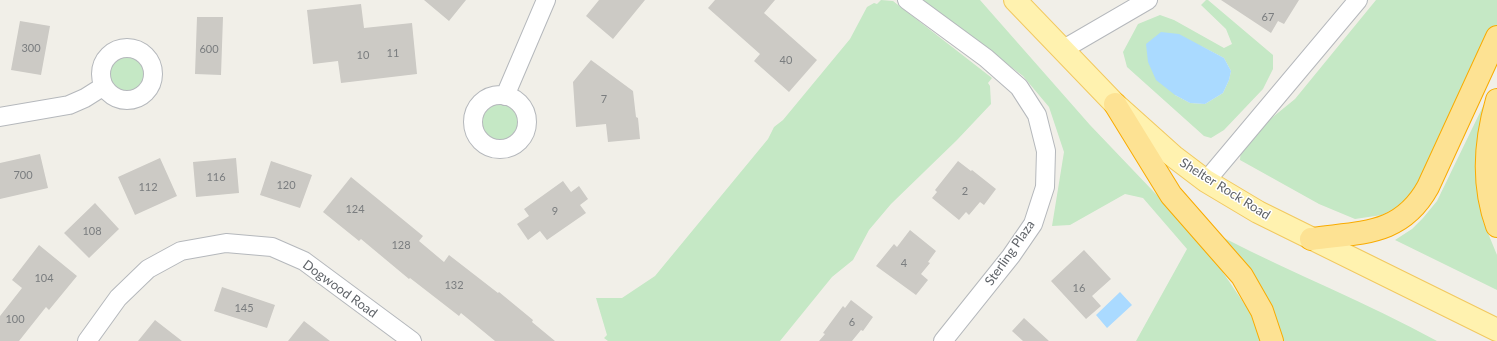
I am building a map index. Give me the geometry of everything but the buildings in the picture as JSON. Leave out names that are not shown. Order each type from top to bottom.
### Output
[{"type":"highway","points":[[1311,239],[1375,230],[1390,225],[1408,213],[1423,196],[1428,187],[1497,37]]},
{"type":"highway","points":[[1497,100],[1489,130],[1487,168],[1488,189],[1497,226]]},
{"type":"highway","points":[[1115,104],[1171,195],[1242,276],[1262,311],[1272,341]]},
{"type":"main road","name":"Shelter Rock Road","points":[[1015,0],[1115,104],[1173,156],[1206,181],[1258,212],[1497,330]]},
{"type":"street","points":[[506,96],[546,0]]},
{"type":"street","name":"Sterling Plaza","points":[[907,0],[986,58],[1019,87],[1037,115],[1046,151],[1045,187],[1034,224],[1011,256],[943,341]]},
{"type":"street","points":[[1062,50],[1148,0]]},
{"type":"street","points":[[1206,181],[1358,0]]},
{"type":"street","points":[[0,117],[70,104],[85,98],[104,86]]},
{"type":"street","name":"Dogwood Road","points":[[87,341],[118,298],[148,269],[181,251],[226,243],[272,247],[304,261],[412,341]]},
{"type":"green space","points":[[881,0],[893,1],[992,78],[988,83],[990,86],[991,104],[957,140],[891,204],[869,230],[853,260],[832,277],[780,341],[608,341],[604,338],[607,335],[596,298],[622,298],[655,276],[768,139],[774,127],[783,120],[850,39],[867,7],[874,3],[877,4]]},
{"type":"green space","points":[[920,0],[980,0],[1090,125],[1195,235],[1209,252],[1252,315],[1262,341],[1136,341],[1187,249],[1143,198],[1125,194],[1070,225],[1052,226],[1064,152],[1049,107],[1023,76]]},
{"type":"green space","points":[[1208,0],[1273,55],[1273,69],[1263,89],[1224,130],[1211,138],[1204,136],[1127,67],[1123,52],[1138,24],[1160,15],[1174,20],[1224,48],[1232,44],[1226,29],[1201,5]],"holes":[[[1201,46],[1224,58],[1231,71],[1223,93],[1205,104],[1190,103],[1175,95]]]},
{"type":"green space","points":[[1376,0],[1497,0],[1497,25],[1487,37],[1426,170],[1404,203],[1382,215],[1355,219],[1319,204],[1240,160],[1241,148],[1247,138],[1295,99]]},
{"type":"green space","points":[[132,49],[137,50],[145,56],[151,64],[151,84],[145,92],[137,98],[122,99],[117,98],[109,92],[103,84],[102,69],[103,64],[109,56],[117,50]]},
{"type":"green space","points":[[500,95],[510,97],[519,103],[525,112],[527,122],[525,132],[519,141],[510,147],[500,149],[490,147],[481,141],[475,132],[473,122],[475,112],[481,103],[490,97]]},
{"type":"green space","points":[[1486,100],[1479,165],[1483,221],[1497,255],[1497,290],[1395,240],[1412,229],[1437,201]]},
{"type":"green space","points":[[1224,238],[1411,327],[1437,341],[1281,341],[1263,295]]},
{"type":"water","points":[[1161,32],[1179,34],[1224,58],[1231,71],[1223,93],[1205,104],[1190,103],[1175,95],[1156,80],[1148,62],[1146,44]]},
{"type":"water","points":[[1120,292],[1132,305],[1107,328],[1096,315]]}]
